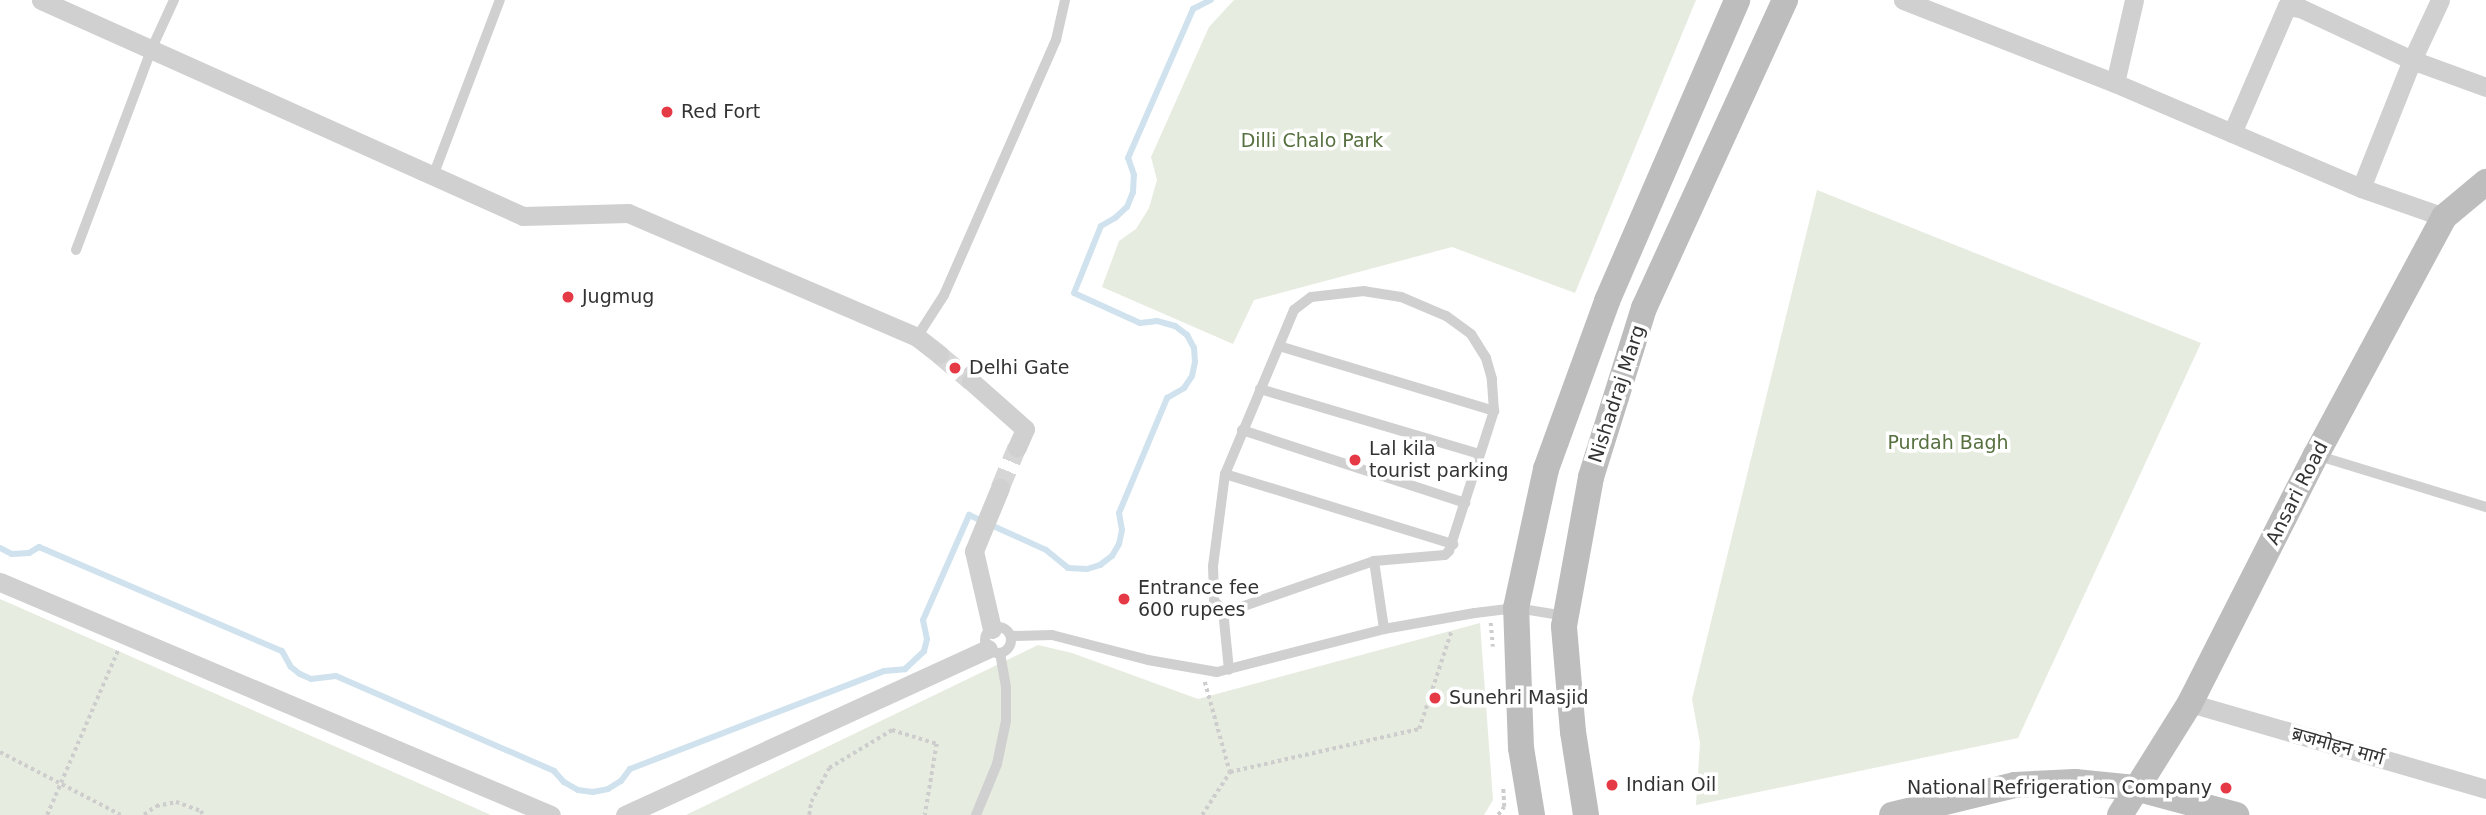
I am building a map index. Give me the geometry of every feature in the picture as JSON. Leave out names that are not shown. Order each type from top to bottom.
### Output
[{"type":"main road","name":"Nishadraj Marg","points":[[1532,815],[1521,748],[1516,608],[1546,469],[1603,314],[1737,0]]},
{"type":"main road","name":"Nishadraj Marg","points":[[1586,815],[1573,732],[1566,617],[1591,477],[1644,309],[1785,0]]},
{"type":"main road","name":"Ansari Road","points":[[2120,815],[2190,703],[2316,455],[2444,217],[2481,192]]},
{"type":"main road","points":[[1892,815],[2015,785],[2075,782],[2135,788],[2236,815]]},
{"type":"street","points":[[41,0],[523,216],[628,213],[918,337],[939,354]]},
{"type":"street","points":[[1903,0],[2115,83],[2361,188],[2444,217]]},
{"type":"street","points":[[2115,83],[2134,0]]},
{"type":"street","points":[[2361,188],[2412,60],[2440,0]]},
{"type":"street","points":[[2232,133],[2287,6],[2300,8],[2412,60],[2486,87]]},
{"type":"street","points":[[971,381],[1025,429],[1017,447]]},
{"type":"street","points":[[992,629],[974,551],[997,496]]},
{"type":"street","points":[[0,582],[551,815]]},
{"type":"street","points":[[625,815],[994,651]]},
{"type":"street","name":"ब्रजमोहन मार्ग","points":[[2190,703],[2486,789]]},
{"type":"lane","points":[[76,250],[152,50],[174,0]]},
{"type":"lane","points":[[433,176],[500,0]]},
{"type":"lane","points":[[918,337],[944,295],[1056,40],[1065,0]]},
{"type":"lane","points":[[1223,610],[1241,607],[1374,561],[1445,555],[1453,544],[1494,411],[1493,379],[1486,358],[1471,334],[1446,316],[1401,297],[1364,291],[1311,297],[1294,310],[1225,474],[1213,566],[1214,601],[1223,610],[1229,670]]},
{"type":"lane","points":[[1279,346],[1494,411]]},
{"type":"lane","points":[[1260,389],[1479,454]]},
{"type":"lane","points":[[1242,430],[1465,503]]},
{"type":"lane","points":[[2316,455],[2486,507]]},
{"type":"lane","points":[[1225,474],[1453,544]]},
{"type":"lane","points":[[1374,561],[1384,629]]},
{"type":"lane","points":[[1012,636],[1052,635],[1202,671],[1229,670],[1384,629],[1456,616],[1516,608],[1566,617]]},
{"type":"lane","points":[[976,815],[997,764],[1006,721],[1006,687],[994,651],[985,637],[992,629],[1005,628],[1012,636]]},
{"type":"lane","points":[[994,651],[1008,650],[1012,636]]},
{"type":"path","points":[[1202,815],[1230,772],[1419,729],[1456,616]]},
{"type":"path","points":[[47,815],[124,635]]},
{"type":"path","points":[[1202,671],[1230,772]]},
{"type":"path","points":[[809,815],[811,802],[829,768],[892,730],[937,744],[925,815]]},
{"type":"path","points":[[0,752],[121,815]]},
{"type":"path","points":[[144,815],[156,806],[176,802],[201,811],[203,815]]},
{"type":"green space","name":"Dilli Chalo Park","points":[[1234,0],[1696,0],[1575,293],[1452,247],[1254,300],[1233,344],[1102,287],[1119,241],[1136,229],[1149,208],[1157,180],[1151,157],[1209,27]]},
{"type":"green space","name":"Purdah Bagh","points":[[1817,190],[2201,343],[2018,738],[1696,805],[1700,743],[1692,699]]},
{"type":"green space","points":[[0,599],[491,815],[0,815]]},
{"type":"green space","points":[[1480,623],[1493,800],[1484,815],[686,815],[1038,645],[1072,653],[1198,699]]},
{"type":"waterway","points":[[0,548],[12,554],[29,553],[39,547],[282,651],[291,667],[311,679],[336,676],[554,771],[564,782],[578,790],[593,792],[608,789],[621,781],[630,769],[884,671],[905,669],[924,651],[927,639],[923,620],[969,515],[1046,550],[1068,568],[1087,569],[1100,565],[1112,556],[1119,544],[1122,530],[1119,513],[1167,398],[1184,388],[1192,376],[1194,348],[1187,335],[1175,326],[1157,321],[1140,323],[1074,293],[1101,226],[1127,207],[1133,192],[1134,175],[1128,158],[1193,9],[1211,0]]},
{"type":"tunnel","points":[[939,354],[971,381]]},
{"type":"tunnel","points":[[1000,488],[1017,447]]},
{"type":"place","name":"Red Fort","points":[[667,112]]},
{"type":"place","name":"Jugmug","points":[[568,297]]},
{"type":"place","name":"Delhi Gate","points":[[955,368]]},
{"type":"place","name":"Lal kila tourist parking","points":[[1355,460]]},
{"type":"place","name":"Entrance fee 600 rupees","points":[[1124,599]]},
{"type":"place","name":"Sunehri Masjid","points":[[1435,698]]},
{"type":"place","name":"Indian Oil","points":[[1612,785]]},
{"type":"place","name":"National Refrigeration Company","points":[[2226,788]]}]
